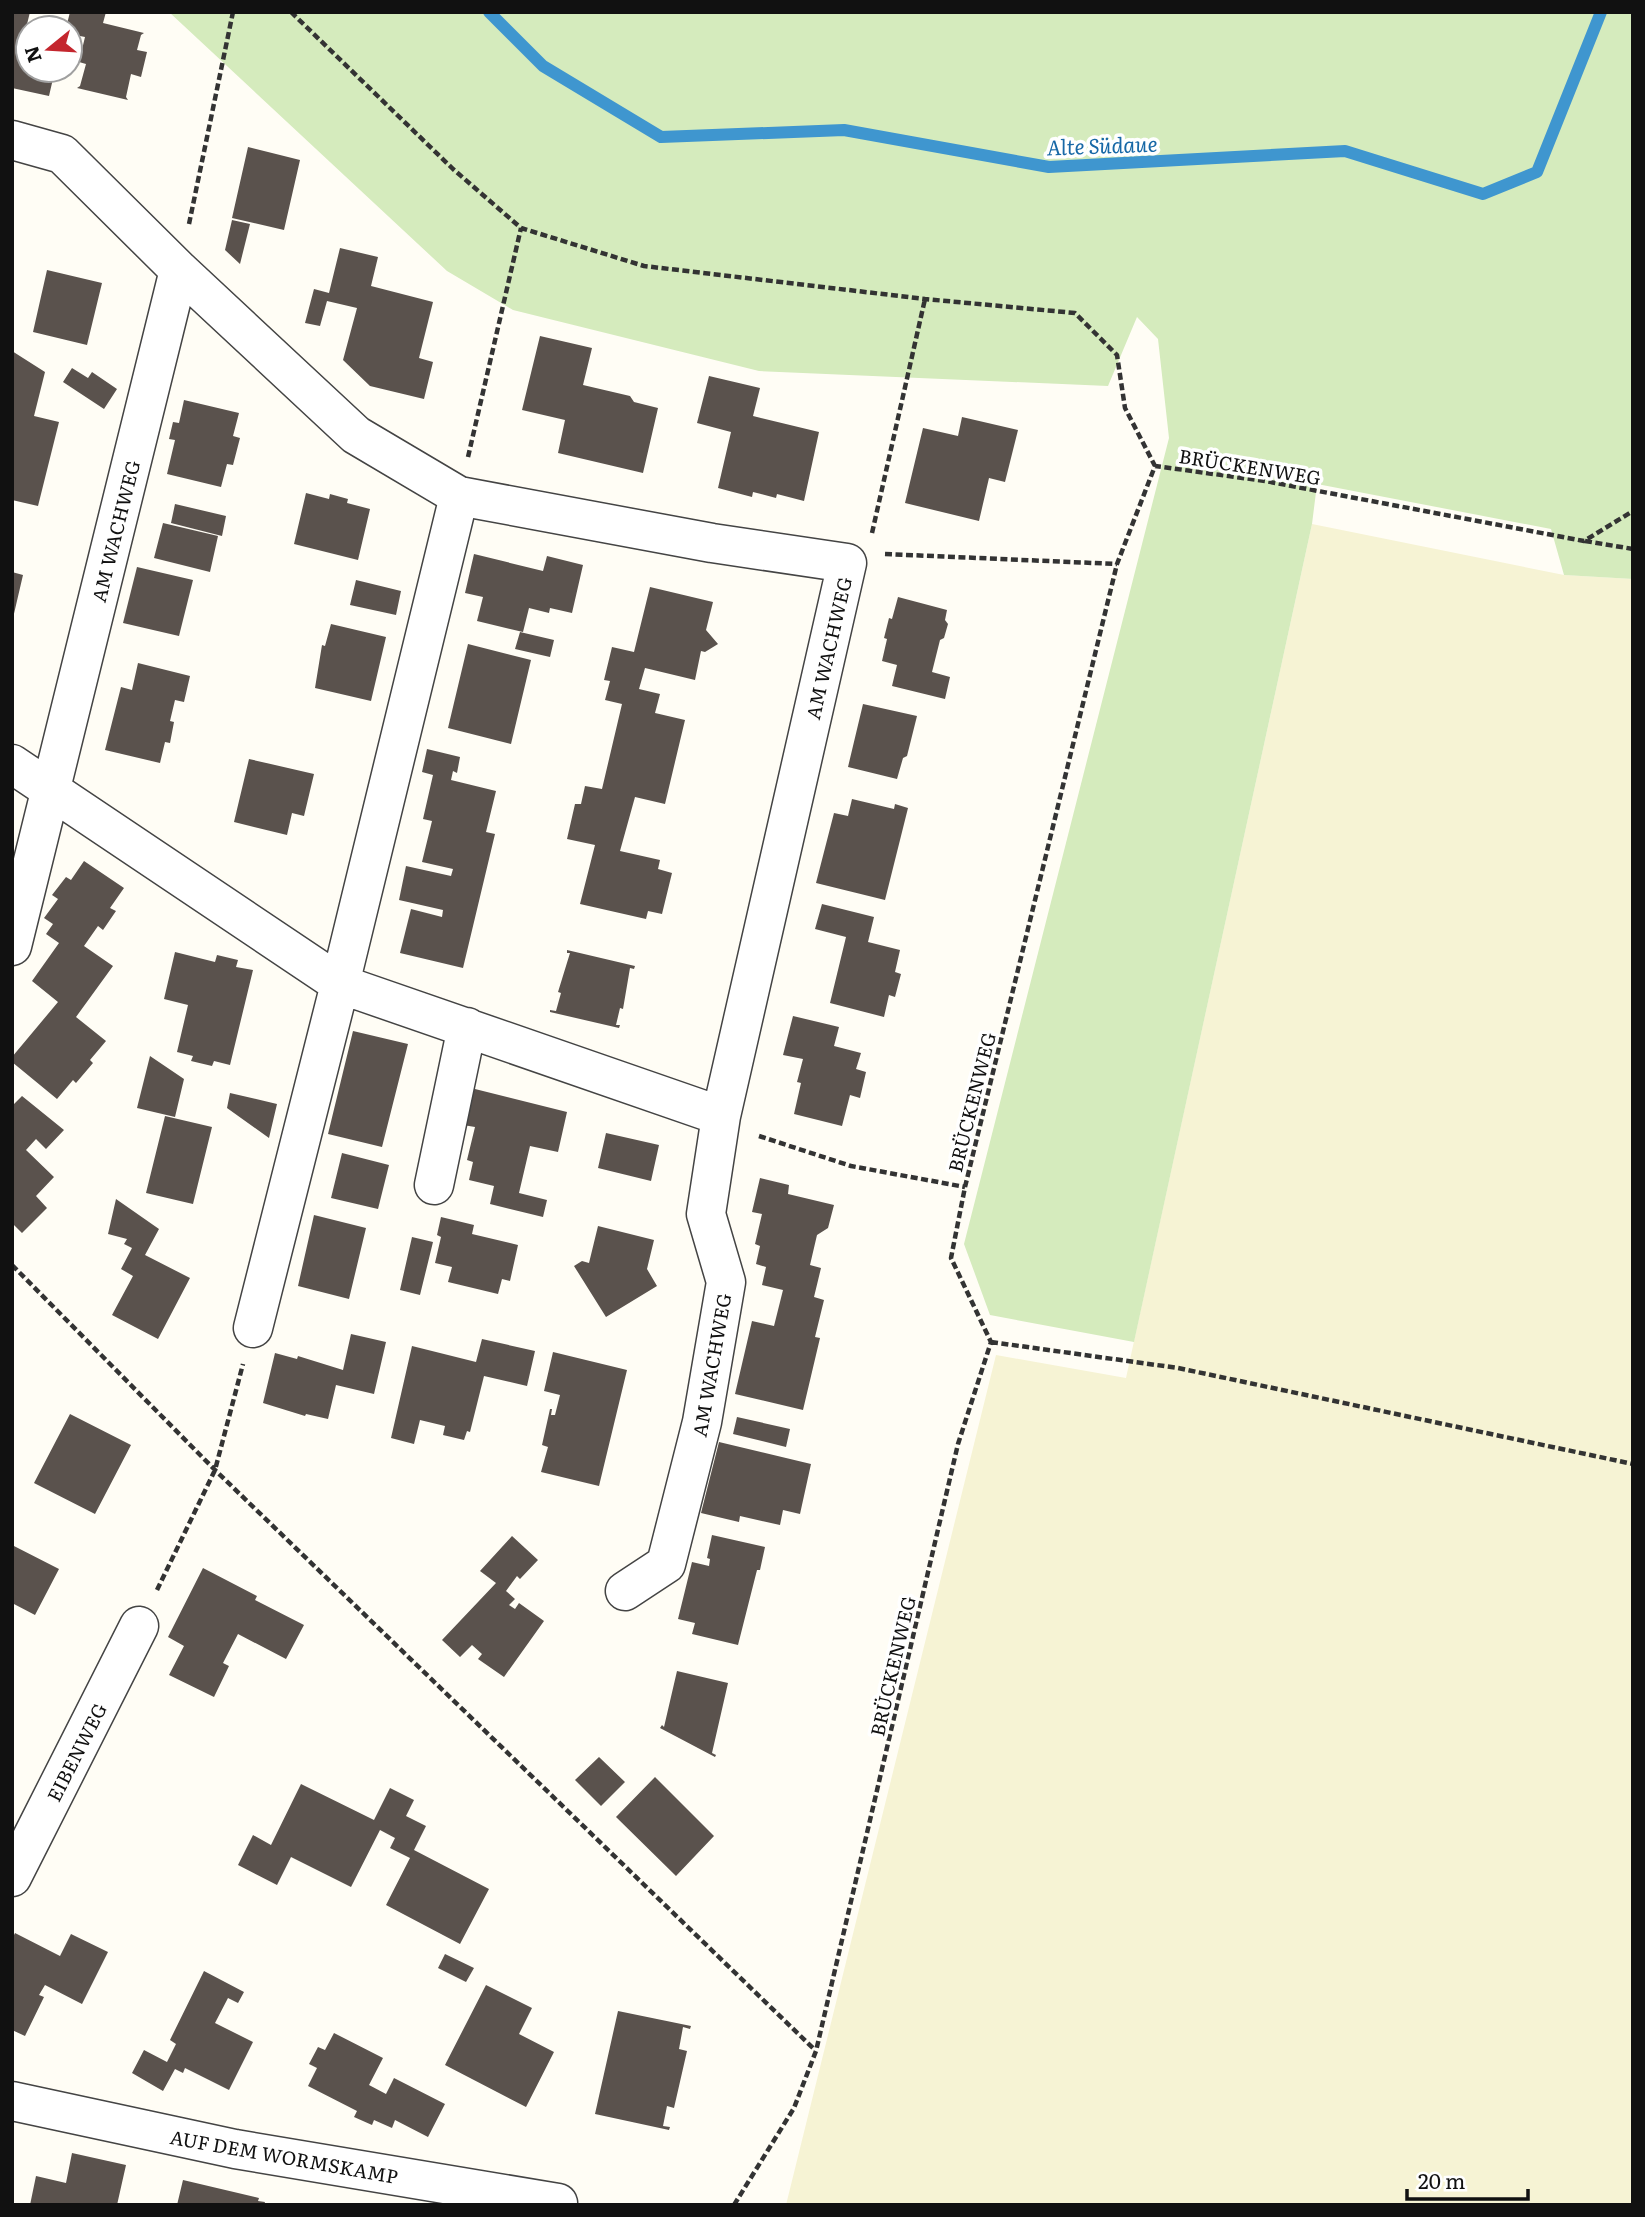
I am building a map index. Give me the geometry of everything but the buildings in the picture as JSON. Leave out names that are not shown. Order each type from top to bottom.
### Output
[{"type":"street","name":"AM WACHWEG","points":[[12,140],[62,154],[179,270],[356,435],[459,496],[712,543],[847,563],[721,1116],[706,1214],[726,1282],[702,1422],[666,1564],[625,1591]]},
{"type":"street","name":"AM WACHWEG","points":[[12,946],[179,270]]},
{"type":"street","points":[[253,1328],[459,496]]},
{"type":"street","points":[[12,764],[340,984],[721,1116]]},
{"type":"street","points":[[434,1185],[467,1027]]},
{"type":"street","name":"EIBENWEG","points":[[12,1877],[139,1626]]},
{"type":"street","name":"AUF DEM WORMSKAMP","points":[[12,2101],[234,2149],[558,2203]]},
{"type":"path","points":[[179,270],[233,12]]},
{"type":"path","points":[[291,12],[453,169],[521,228],[644,266],[925,299],[1075,313],[1117,355],[1125,408],[1155,466]]},
{"type":"path","points":[[459,496],[521,228]]},
{"type":"path","points":[[847,563],[870,537],[925,299]]},
{"type":"path","name":"BRÜCKENWEG","points":[[734,2205],[794,2108],[816,2051],[958,1444],[991,1342],[951,1258],[965,1187],[1117,564],[1155,466],[1265,481],[1633,549]]},
{"type":"path","points":[[1584,541],[1633,511]]},
{"type":"path","points":[[847,563],[889,553],[1117,564]]},
{"type":"path","points":[[721,1116],[747,1132],[851,1167],[965,1187]]},
{"type":"path","points":[[12,1265],[215,1471],[816,2051]]},
{"type":"path","points":[[139,1626],[215,1471],[253,1328]]},
{"type":"path","points":[[991,1342],[1178,1368],[1633,1464]]},
{"type":"shaded area","points":[[1312,524],[1564,575],[1633,579],[1633,2205],[786,2205],[996,1355],[1126,1378]]},
{"type":"green space","points":[[169,12],[1633,12],[1633,579],[1564,575],[1551,529],[1317,484],[1312,524],[1134,1342],[990,1315],[964,1244],[1169,438],[1158,339],[1137,317],[1108,386],[759,371],[513,310],[447,271]]},
{"type":"waterway","name":"Alte Südaue","points":[[489,12],[543,66],[661,137],[844,130],[1049,167],[1345,151],[1483,194],[1537,172],[1601,12]]}]
